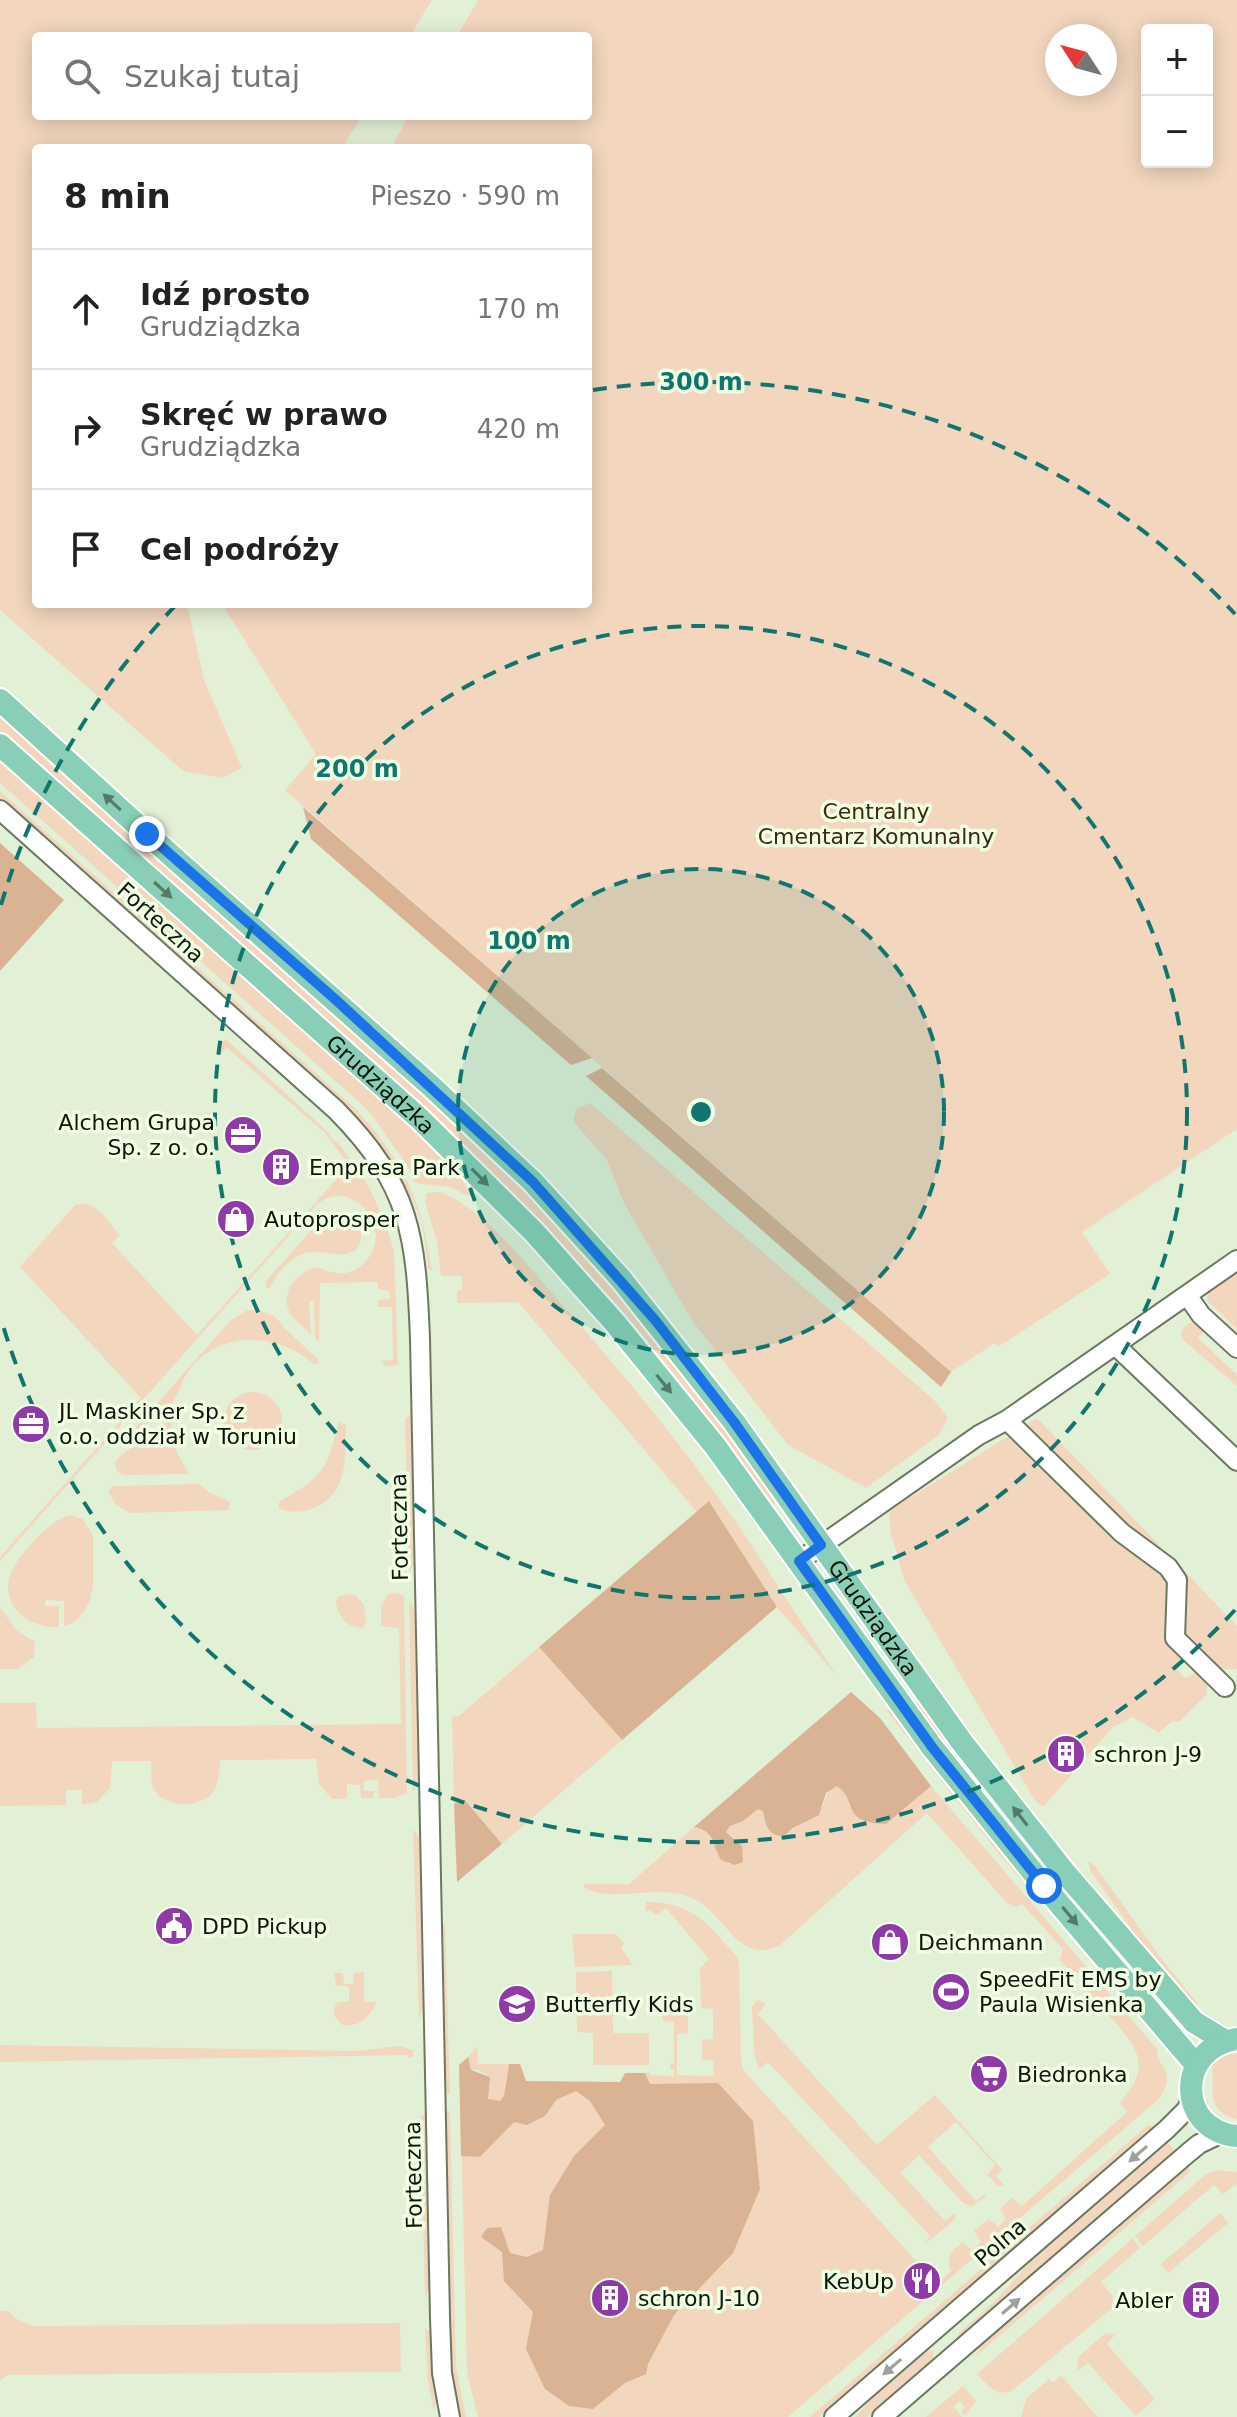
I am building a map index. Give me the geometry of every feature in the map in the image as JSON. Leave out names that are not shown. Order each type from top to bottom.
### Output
[{"type":"main road","name":"Grudziądzka","points":[[0,700],[400,1058],[533,1182],[655,1320],[734,1422],[961,1741],[1066,1874],[1194,2022],[1231,2040]]},
{"type":"main road","name":"Grudziądzka","points":[[0,745],[420,1119],[505,1201],[645,1360],[715,1446],[932,1747],[1044,1886],[1196,2065]]},
{"type":"main road","points":[[1230,2134],[1209,2125],[1198,2114],[1192,2099],[1192,2076],[1203,2055],[1231,2040]]},
{"type":"street","name":"Forteczna","points":[[0,810],[336,1110],[381,1161],[393,1182],[407,1222],[417,1270],[420,1339],[440,2318],[442,2373],[450,2417]]},
{"type":"street","points":[[799,1561],[1237,1260]]},
{"type":"street","points":[[1187,1295],[1201,1315],[1237,1348]]},
{"type":"street","points":[[1115,1345],[1237,1461]]},
{"type":"street","points":[[1007,1420],[1122,1533],[1168,1567],[1177,1580],[1175,1638],[1225,1687]]},
{"type":"street","name":"Polna","points":[[834,2417],[1178,2120],[1192,2099]]},
{"type":"street","points":[[882,2417],[1199,2144],[1230,2134]]},
{"type":"green space","points":[[0,0],[432,0],[412,32],[32,32],[32,120],[360,120],[344,144],[32,144],[32,608],[188,608],[204,680],[242,768],[223,778],[183,771],[0,610]]},
{"type":"green space","name":"Centralny Cmentarz Komunalny","points":[[478,0],[1237,0],[1237,1129],[1082,1232],[1110,1274],[998,1347],[995,1343],[951,1372],[285,790],[316,754],[225,608],[592,608],[592,144],[393,144],[407,120],[592,120],[592,32],[459,32]]},
{"type":"green space","points":[[0,714],[445,1111],[585,1253],[648,1328],[762,1477],[776,1499],[774,1506],[637,1329],[532,1214],[443,1126],[0,733]]},
{"type":"green space","points":[[0,757],[452,1163],[471,1195],[450,1187],[415,1183],[409,1168],[369,1111],[0,783]]},
{"type":"green space","points":[[0,791],[357,1110],[387,1148],[408,1184],[423,1223],[432,1271],[428,1268],[420,1218],[409,1192],[362,1122],[0,798]]},
{"type":"green space","points":[[226,1039],[330,1134],[367,1183],[394,1251],[398,1365],[386,1366],[381,1361],[393,1360],[392,1307],[378,1307],[378,1300],[390,1299],[390,1291],[378,1289],[378,1282],[320,1283],[319,1342],[315,1338],[314,1301],[309,1301],[311,1334],[288,1308],[288,1293],[301,1275],[314,1267],[337,1273],[351,1272],[364,1263],[374,1248],[376,1234],[373,1220],[365,1209],[343,1196],[329,1197],[316,1205],[0,1561],[0,1557],[141,1398],[20,1267],[75,1205],[89,1205],[100,1212],[120,1235],[112,1243],[197,1335],[349,1165],[324,1132],[227,1048],[220,1055],[217,1046]]},
{"type":"green space","points":[[590,1103],[934,1400],[948,1418],[939,1435],[866,1488],[788,1445],[691,1319],[624,1203],[607,1160],[573,1121],[576,1109]]},
{"type":"green space","points":[[440,1192],[471,1210],[501,1236],[629,1382],[726,1508],[838,1677],[777,1607],[710,1502],[697,1512],[518,1302],[457,1303],[457,1291],[462,1290],[462,1276],[441,1276],[437,1242],[425,1201],[427,1193]]},
{"type":"green space","points":[[343,1211],[360,1228],[361,1238],[356,1250],[342,1254],[303,1254],[289,1262],[270,1288],[266,1288],[266,1281],[323,1217]]},
{"type":"green space","points":[[1237,1268],[1237,1329],[1207,1301],[1214,1286]]},
{"type":"green space","points":[[248,1310],[258,1310],[276,1317],[318,1359],[318,1364],[284,1346],[267,1341],[250,1340],[218,1347],[190,1369],[167,1410],[139,1430],[136,1429],[231,1320]]},
{"type":"green space","points":[[1190,1323],[1199,1324],[1205,1329],[1198,1338],[1237,1375],[1237,1386],[1184,1341],[1181,1335]]},
{"type":"green space","points":[[253,1392],[274,1400],[282,1421],[274,1442],[253,1450],[232,1442],[224,1421],[232,1400]]},
{"type":"green space","points":[[412,1415],[415,1556],[414,1565],[409,1571],[405,1420]]},
{"type":"green space","points":[[1037,1418],[1237,1626],[1237,1669],[1220,1669],[1183,1634],[1178,1650],[1182,1661],[1178,1671],[1185,1678],[1198,1672],[1207,1679],[1207,1694],[1179,1722],[1172,1721],[1159,1733],[1133,1717],[1113,1727],[1043,1807],[1034,1799],[904,1580],[891,1533],[889,1511]]},
{"type":"green space","points":[[170,1419],[177,1453],[189,1474],[123,1475],[117,1471],[115,1463],[118,1458]]},
{"type":"green space","points":[[339,1422],[346,1425],[344,1463],[332,1496],[309,1510],[294,1512],[279,1508],[279,1502],[321,1471]]},
{"type":"green space","points":[[200,1484],[208,1492],[230,1502],[229,1510],[130,1513],[116,1505],[108,1492],[113,1486]]},
{"type":"green space","points":[[69,1515],[83,1519],[93,1536],[90,1601],[75,1622],[64,1626],[64,1601],[46,1600],[45,1606],[59,1606],[59,1627],[39,1625],[29,1621],[15,1608],[8,1589],[9,1578],[18,1560],[34,1541],[52,1524]]},
{"type":"green space","points":[[349,1594],[364,1604],[366,1623],[362,1628],[347,1623],[339,1612],[338,1597]]},
{"type":"green space","points":[[388,1594],[404,1596],[407,1793],[395,1798],[379,1798],[378,1780],[364,1781],[364,1791],[374,1791],[373,1798],[361,1798],[360,1785],[347,1784],[347,1799],[332,1799],[319,1784],[316,1759],[220,1760],[214,1791],[200,1801],[182,1804],[173,1803],[158,1794],[152,1784],[151,1761],[112,1761],[110,1788],[97,1802],[82,1805],[82,1790],[66,1790],[66,1805],[0,1806],[0,1703],[36,1703],[37,1728],[401,1724],[399,1628],[381,1626],[381,1606]]},
{"type":"green space","points":[[409,1599],[416,1612],[419,1780],[413,1793]]},
{"type":"green space","points":[[0,1607],[16,1630],[35,1642],[34,1657],[18,1669],[0,1669]]},
{"type":"green space","points":[[539,1647],[622,1740],[502,1844],[466,1800],[454,1804],[452,1717],[459,1716]]},
{"type":"green space","points":[[889,1702],[1163,2037],[1159,2039],[995,1849],[887,1711]]},
{"type":"green space","points":[[918,1702],[1015,1828],[1182,2021],[1176,2026],[1011,1832],[915,1706]]},
{"type":"green space","points":[[837,1786],[858,1818],[886,1824],[931,1786],[1157,2049],[1167,2075],[1165,2089],[1159,2099],[788,2417],[478,2417],[467,2372],[460,2085],[490,2077],[479,2070],[471,2070],[468,2057],[477,2047],[478,2064],[509,2064],[505,2084],[649,2083],[645,2073],[674,2076],[674,2070],[670,2069],[674,2063],[674,2022],[663,2021],[662,1999],[676,1999],[677,2011],[688,2010],[688,2033],[677,2034],[677,2075],[714,2076],[713,2060],[702,2060],[702,2040],[713,2039],[713,2009],[701,2008],[700,1968],[709,1959],[666,1908],[656,1916],[651,1911],[645,1911],[646,1902],[663,1903],[689,1911],[709,1926],[739,1959],[741,2062],[744,2071],[937,2284],[951,2271],[949,2258],[958,2245],[962,2242],[972,2250],[981,2242],[974,2231],[989,2219],[998,2227],[1006,2219],[1000,2209],[1012,2198],[1022,2206],[1127,2112],[1120,2102],[1136,2079],[1138,2060],[1130,2041],[1079,1982],[1087,1974],[1082,1969],[1074,1976],[1060,1960],[1063,1949],[1022,1904],[1016,1907],[1007,1903],[927,1813],[779,1946],[765,1950],[742,1943],[705,1906],[681,1894],[607,1894],[584,1887],[584,1884],[629,1884],[694,1827],[709,1834],[718,1852],[729,1864],[743,1862],[737,1840],[726,1832],[730,1826],[743,1821],[758,1808],[763,1811],[768,1828],[784,1836],[818,1812],[830,1788]]},
{"type":"green space","points":[[413,1829],[423,1843],[425,2003],[419,2018]]},
{"type":"green space","points":[[1088,1861],[1095,1866],[1198,2004],[1195,2010],[1160,1970],[1090,1870]]},
{"type":"green space","points":[[445,1925],[450,2094],[444,2094],[441,1926]]},
{"type":"green space","points":[[572,1934],[616,1934],[624,1943],[621,1948],[633,1965],[575,1967]]},
{"type":"green space","points":[[612,1971],[613,2033],[649,2033],[649,2065],[593,2065],[593,2033],[577,2032],[576,1972]]},
{"type":"green space","points":[[364,1972],[364,2002],[376,2002],[374,2007],[358,2023],[342,2025],[334,2008],[338,2002],[349,2001],[349,1987],[336,1985],[334,1973],[343,1973],[344,1984],[353,1984],[354,1973]]},
{"type":"green space","points":[[758,2000],[766,2004],[758,2014],[877,2145],[935,2095],[1002,2170],[996,2176],[1004,2185],[997,2185],[987,2175],[995,2165],[956,2122],[928,2147],[976,2201],[984,2195],[986,2197],[972,2206],[963,2203],[919,2155],[901,2173],[945,2221],[956,2215],[924,2245],[930,2236],[768,2062],[759,2069],[754,2051],[752,2007]]},
{"type":"green space","points":[[0,2045],[356,2051],[399,2046],[413,2050],[413,2057],[0,2062]]},
{"type":"green space","points":[[1237,2054],[1237,2120],[1219,2110],[1215,2103],[1211,2062],[1222,2055]]},
{"type":"green space","points":[[444,2109],[450,2113],[456,2367],[466,2417],[459,2417],[451,2360]]},
{"type":"green space","points":[[427,2111],[431,2285],[425,2298],[421,2117]]},
{"type":"green space","points":[[1148,2125],[1154,2127],[819,2417],[810,2417]]},
{"type":"green space","points":[[1167,2142],[1175,2151],[954,2342],[959,2333],[995,2301],[1043,2248]]},
{"type":"green space","points":[[1189,2166],[1190,2172],[975,2357],[981,2344]]},
{"type":"green space","points":[[1217,2170],[1237,2172],[1237,2184],[1223,2194],[1214,2185],[1143,2246],[1135,2236],[1205,2175]]},
{"type":"green space","points":[[1220,2213],[1228,2223],[1168,2273],[1161,2264]]},
{"type":"green space","points":[[1133,2238],[1140,2248],[1101,2282],[1113,2296],[1112,2308],[1012,2391],[996,2391],[988,2386],[977,2374]]},
{"type":"green space","points":[[0,2311],[8,2311],[32,2326],[400,2323],[401,2372],[7,2375],[0,2381]]},
{"type":"green space","points":[[425,2328],[432,2333],[434,2411],[428,2381]]},
{"type":"green space","points":[[1109,2333],[1115,2335],[1107,2344],[1155,2399],[1136,2416],[1088,2363],[1079,2370],[1077,2368],[1079,2356]]},
{"type":"green space","points":[[926,2350],[933,2351],[934,2360],[867,2417],[855,2417],[881,2389]]},
{"type":"green space","points":[[1061,2376],[1098,2417],[1021,2417],[1026,2399],[1049,2379],[1053,2382]]},
{"type":"green space","points":[[963,2386],[976,2401],[965,2416],[961,2412],[965,2408],[960,2401],[953,2406],[962,2417],[926,2417]]},
{"type":"shaded area","points":[[303,807],[592,1058],[571,1065],[311,839]]},
{"type":"shaded area","points":[[0,843],[64,900],[0,971]]},
{"type":"shaded area","points":[[602,1068],[951,1372],[941,1387],[586,1076]]},
{"type":"shaded area","points":[[709,1501],[777,1607],[622,1740],[539,1647]]},
{"type":"shaded area","points":[[851,1692],[880,1718],[931,1786],[886,1824],[856,1815],[837,1786],[826,1793],[819,1815],[784,1836],[771,1832],[763,1811],[758,1809],[743,1821],[730,1826],[726,1832],[742,1846],[743,1862],[735,1865],[721,1860],[709,1835],[694,1827]]},
{"type":"shaded area","points":[[465,1800],[502,1844],[457,1882],[454,1804]]},
{"type":"shaded area","points":[[468,2057],[471,2070],[490,2077],[488,2099],[500,2101],[504,2096],[509,2064],[520,2064],[526,2081],[620,2082],[625,2073],[645,2073],[650,2084],[718,2083],[753,2121],[760,2189],[733,2253],[674,2315],[648,2364],[646,2374],[625,2383],[593,2409],[569,2406],[545,2389],[526,2349],[533,2312],[504,2281],[502,2252],[481,2237],[487,2228],[501,2227],[510,2253],[527,2257],[543,2250],[550,2195],[574,2156],[605,2125],[590,2101],[576,2091],[556,2100],[545,2116],[527,2125],[514,2122],[480,2157],[461,2156],[459,2065]]},
{"type":"place","name":"Alchem Grupa Sp. z o. o.","points":[[243,1135]]},
{"type":"place","name":"Empresa Park","points":[[281,1167]]},
{"type":"place","name":"Autoprosper","points":[[236,1219]]},
{"type":"place","name":"JL Maskiner Sp. z o.o. oddział w Toruniu","points":[[31,1424]]},
{"type":"place","name":"schron J-9","points":[[1066,1754]]},
{"type":"place","name":"DPD Pickup","points":[[174,1926]]},
{"type":"place","name":"Deichmann","points":[[890,1942]]},
{"type":"place","name":"SpeedFit EMS by Paula Wisienka","points":[[951,1992]]},
{"type":"place","name":"Butterfly Kids","points":[[517,2004]]},
{"type":"place","name":"Biedronka","points":[[989,2074]]},
{"type":"place","name":"KebUp","points":[[922,2281]]},
{"type":"place","name":"schron J-10","points":[[610,2298]]},
{"type":"place","name":"Abler","points":[[1201,2300]]},
{"type":"route","points":[[147,834],[432,1087],[533,1182],[621,1279],[734,1422],[821,1545],[799,1561],[932,1747],[1044,1886]]}]
